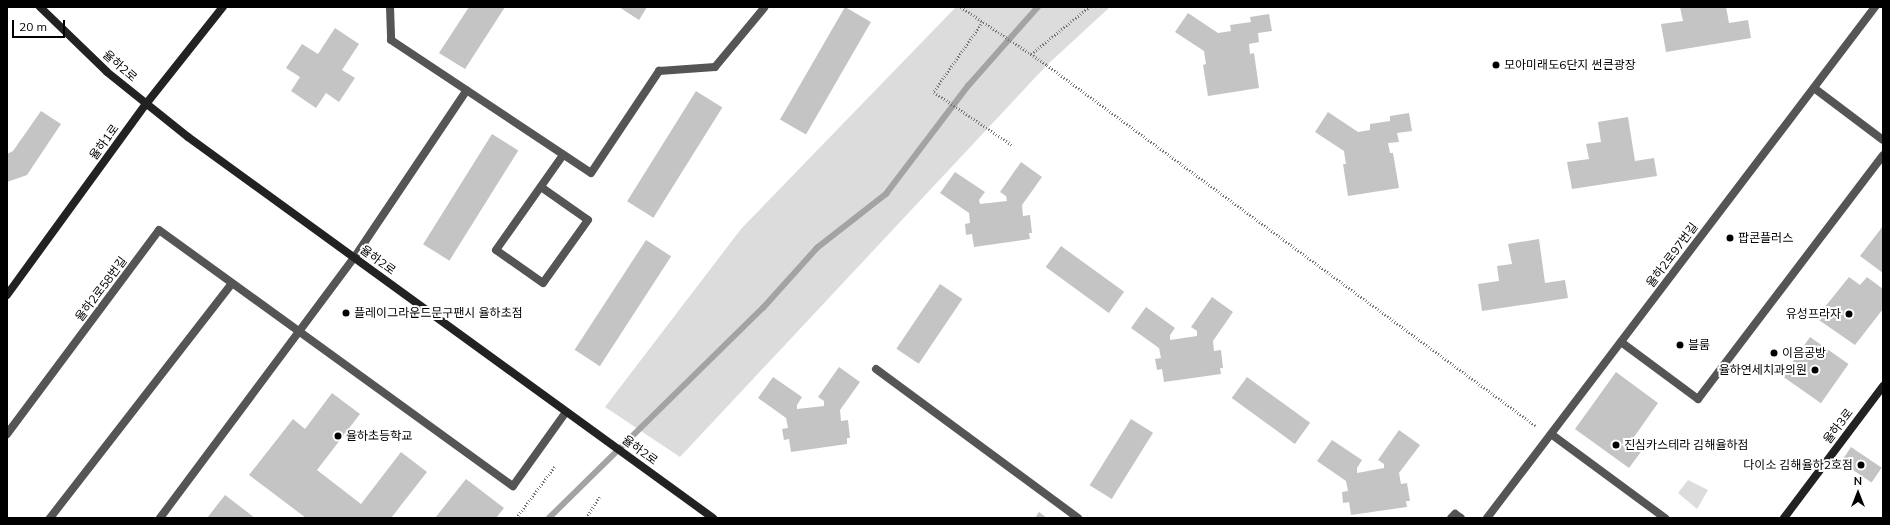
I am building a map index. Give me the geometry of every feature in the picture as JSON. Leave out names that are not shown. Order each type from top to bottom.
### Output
[{"type":"street","name":"율하2로","points":[[40,7],[107,72],[188,138],[713,518]]},
{"type":"street","name":"율하1로","points":[[7,295],[146,104],[223,7]]},
{"type":"street","points":[[390,7],[391,40],[591,173],[659,71],[715,67],[764,8]]},
{"type":"street","name":"율하2로97번길","points":[[1487,518],[1875,7]]},
{"type":"street","points":[[1814,88],[1883,140]]},
{"type":"street","points":[[160,518],[354,258],[466,90]]},
{"type":"street","points":[[541,187],[588,220],[543,283],[496,250],[563,155]]},
{"type":"street","points":[[1621,342],[1698,399],[1883,155]]},
{"type":"street","name":"율하2로58번길","points":[[7,434],[160,230],[513,486],[566,412]]},
{"type":"street","points":[[50,518],[232,283]]},
{"type":"street","points":[[876,370],[1078,518]]},
{"type":"street","name":"율하3로","points":[[1784,518],[1883,386]]},
{"type":"street","points":[[1551,434],[1665,518]]},
{"type":"street","points":[[1451,518],[1455,514],[1461,518]]},
{"type":"path","points":[[961,7],[1031,54],[1536,426]]},
{"type":"path","points":[[1031,54],[1089,7]]},
{"type":"path","points":[[983,22],[934,92],[1012,145]]},
{"type":"path","points":[[516,518],[555,466]]},
{"type":"path","points":[[586,518],[600,496]]},
{"type":"shaded area","points":[[956,7],[1110,7],[1047,65],[680,457],[605,407],[741,229]]},
{"type":"shaded area","points":[[1688,480],[1708,490],[1697,509],[1678,493]]},
{"type":"building","points":[[469,7],[505,7],[465,69],[439,53]]},
{"type":"building","points":[[619,7],[647,7],[639,20]]},
{"type":"building","points":[[845,7],[871,22],[806,135],[780,120]]},
{"type":"building","points":[[1680,7],[1726,7],[1729,23],[1748,20],[1751,38],[1666,52],[1661,24],[1683,21]]},
{"type":"building","points":[[1188,13],[1218,33],[1231,31],[1230,25],[1251,22],[1250,17],[1269,14],[1272,31],[1258,33],[1259,42],[1249,44],[1250,54],[1254,53],[1259,88],[1208,96],[1203,65],[1206,64],[1204,51],[1175,32]]},
{"type":"building","points":[[335,28],[359,44],[342,70],[355,78],[339,102],[326,93],[316,108],[291,91],[300,77],[286,68],[302,44],[318,54]]},
{"type":"building","points":[[696,91],[722,107],[653,218],[627,201]]},
{"type":"building","points":[[41,111],[61,124],[27,175],[7,182],[7,154],[13,151]]},
{"type":"building","points":[[1328,112],[1358,132],[1370,130],[1370,124],[1390,121],[1390,116],[1409,113],[1412,131],[1397,133],[1399,142],[1388,143],[1390,153],[1393,153],[1399,188],[1348,196],[1343,164],[1346,164],[1344,151],[1315,132]]},
{"type":"building","points":[[1628,117],[1635,161],[1654,158],[1657,176],[1572,189],[1567,162],[1589,159],[1586,144],[1601,142],[1598,122]]},
{"type":"building","points":[[492,134],[518,150],[449,261],[423,244]]},
{"type":"building","points":[[1021,162],[1042,177],[1022,205],[1023,216],[1030,215],[1032,233],[1029,233],[1030,239],[974,247],[972,234],[966,235],[965,224],[970,223],[969,213],[940,193],[955,172],[985,192],[979,200],[980,204],[1007,201],[1006,196],[1000,192]]},
{"type":"building","points":[[1883,226],[1883,273],[1860,256]]},
{"type":"building","points":[[1539,239],[1545,283],[1565,280],[1568,298],[1482,311],[1478,284],[1499,281],[1497,266],[1512,264],[1508,244]]},
{"type":"building","points":[[646,240],[671,256],[600,366],[575,350]]},
{"type":"building","points":[[1061,246],[1124,292],[1109,313],[1046,267]]},
{"type":"building","name":"유성프라자","points":[[1849,277],[1860,285],[1867,277],[1883,289],[1883,309],[1855,345],[1816,318]]},
{"type":"building","points":[[940,284],[962,299],[919,364],[896,349]]},
{"type":"building","points":[[1212,297],[1233,312],[1213,341],[1214,351],[1221,350],[1223,368],[1220,368],[1221,374],[1164,382],[1162,369],[1157,370],[1155,359],[1161,358],[1159,348],[1131,328],[1146,307],[1175,328],[1170,335],[1170,340],[1197,336],[1197,331],[1191,327]]},
{"type":"building","name":"율하연세치과의원","points":[[1810,337],[1849,364],[1821,403],[1782,376]]},
{"type":"building","points":[[839,367],[860,382],[840,410],[841,421],[848,420],[850,438],[847,438],[847,444],[791,452],[789,439],[784,440],[782,429],[788,428],[786,418],[758,398],[773,377],[802,397],[797,405],[797,409],[824,406],[824,401],[818,397]]},
{"type":"building","points":[[1616,372],[1658,403],[1634,437],[1646,445],[1629,468],[1575,429]]},
{"type":"building","points":[[1247,377],[1310,423],[1295,444],[1232,398]]},
{"type":"building","points":[[332,393],[360,414],[317,470],[361,504],[401,452],[427,472],[391,518],[306,518],[249,475],[293,419],[305,429]]},
{"type":"building","points":[[1131,419],[1153,433],[1112,499],[1090,485]]},
{"type":"building","points":[[1399,430],[1420,445],[1399,473],[1401,484],[1407,483],[1410,501],[1406,501],[1407,507],[1351,515],[1349,502],[1343,503],[1342,492],[1348,491],[1346,481],[1317,461],[1332,440],[1362,460],[1357,468],[1357,473],[1384,468],[1384,464],[1378,460]]},
{"type":"building","name":"다이소 김해율하2호점","points":[[1851,447],[1882,468],[1872,483],[1841,462]]},
{"type":"building","points":[[466,479],[504,508],[496,518],[435,518]]},
{"type":"building","points":[[225,495],[255,518],[207,518]]},
{"type":"building","points":[[1039,512],[1047,518],[1035,518]]},
{"type":"waterway","points":[[549,518],[763,308],[817,248],[886,194],[968,86],[1038,7]]},
{"type":"place","name":"모아미래도6단지 썬큰광장","points":[[1496,65]]},
{"type":"place","name":"팝콘플러스","points":[[1730,238]]},
{"type":"place","name":"플레이그라운드문구팬시 율하초점","points":[[346,313]]},
{"type":"place","name":"유성프라자","points":[[1849,314]]},
{"type":"place","name":"블룸","points":[[1680,345]]},
{"type":"place","name":"이음공방","points":[[1774,353]]},
{"type":"place","name":"율하연세치과의원","points":[[1815,370]]},
{"type":"place","name":"율하초등학교","points":[[338,436]]},
{"type":"place","name":"진심카스테라 김해율하점","points":[[1616,445]]},
{"type":"place","name":"다이소 김해율하2호점","points":[[1861,465]]}]
